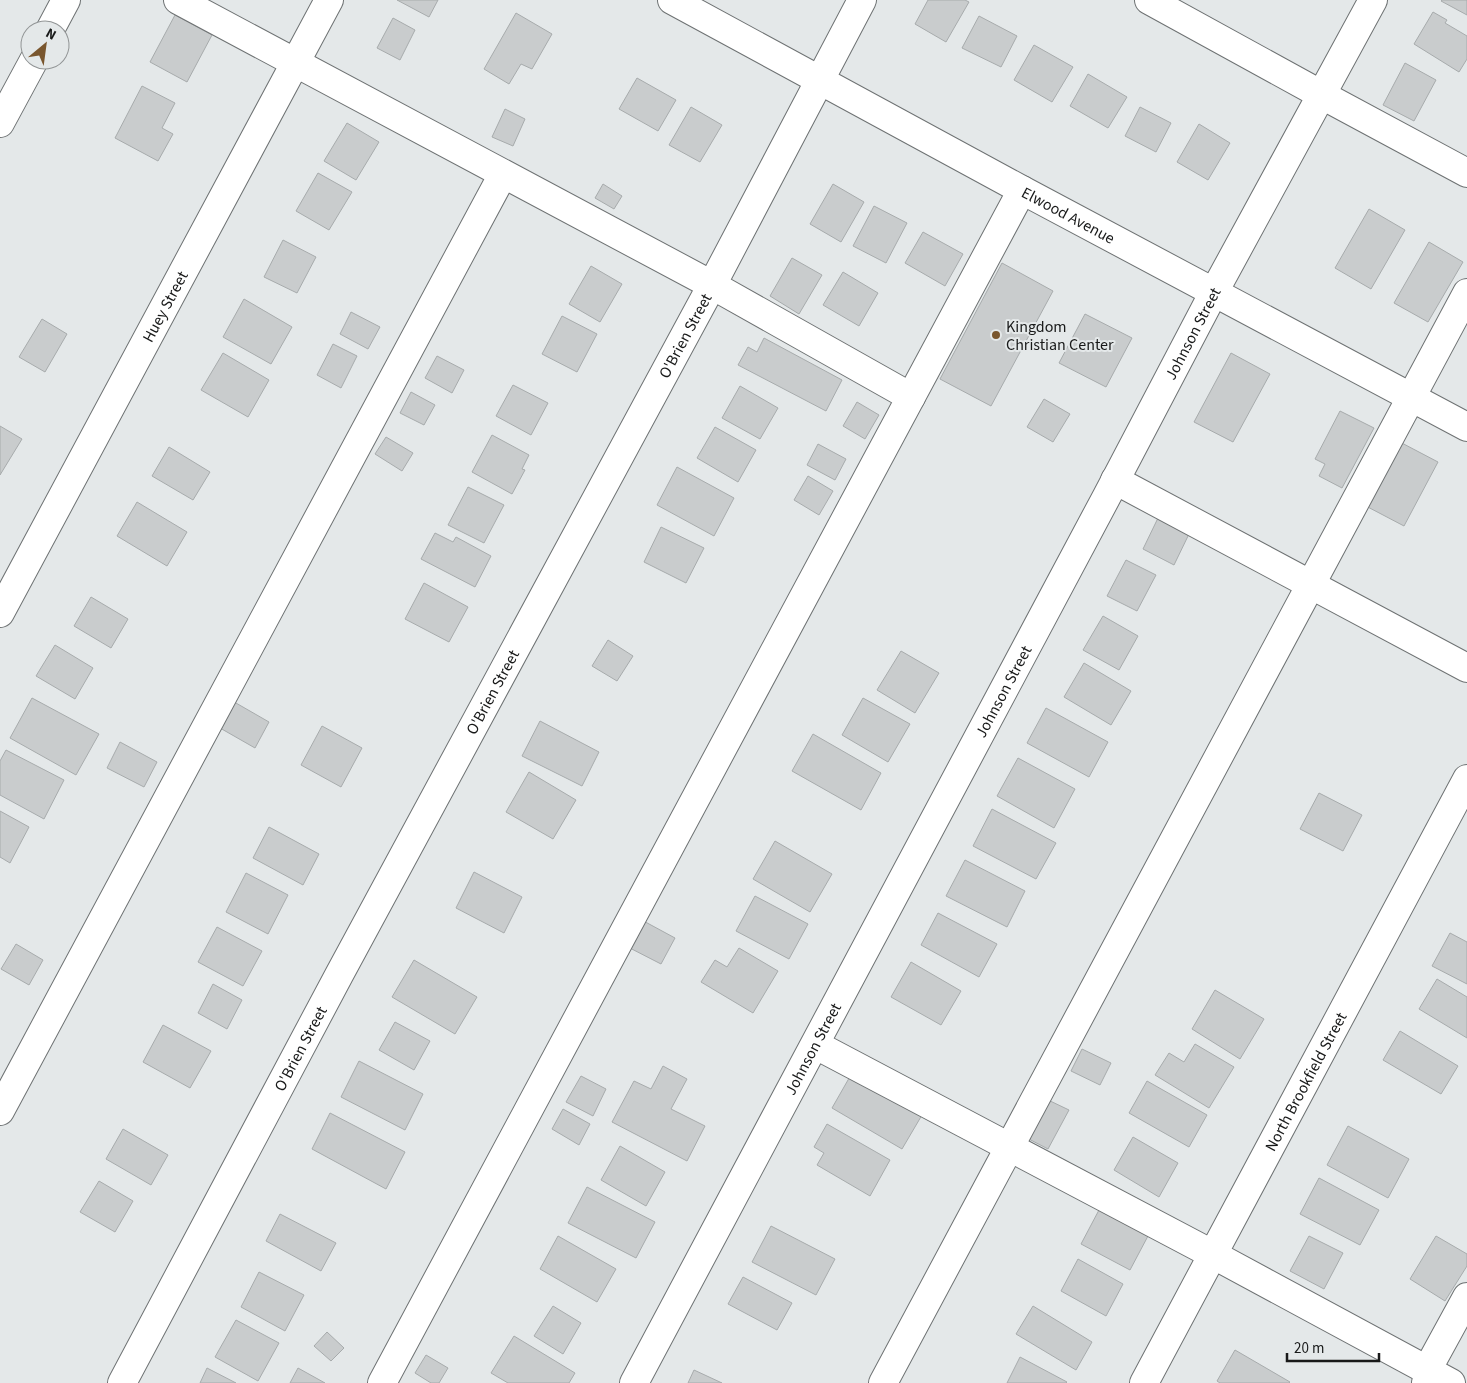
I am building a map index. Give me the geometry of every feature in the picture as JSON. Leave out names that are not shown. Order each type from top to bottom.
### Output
[{"type":"street","points":[[55,20],[66,0]]},
{"type":"street","points":[[178,0],[712,285],[911,397]]},
{"type":"street","name":"Huey Street","points":[[0,613],[329,0]]},
{"type":"street","name":"Elwood Avenue","points":[[672,0],[1022,190],[1467,427]]},
{"type":"street","name":"O'Brien Street","points":[[122,1383],[344,966],[712,285],[862,0]]},
{"type":"street","points":[[1149,0],[1322,96],[1467,173]]},
{"type":"street","name":"Johnson Street","points":[[634,1383],[816,1044],[1214,292],[1373,0]]},
{"type":"street","points":[[0,123],[29,70]]},
{"type":"street","points":[[0,1111],[503,174]]},
{"type":"street","points":[[382,1383],[1022,190]]},
{"type":"street","points":[[883,1383],[1467,293]]},
{"type":"street","points":[[1115,480],[1467,668]]},
{"type":"street","name":"North Brookfield Street","points":[[1144,1383],[1467,779]]},
{"type":"street","points":[[816,1044],[1212,1254],[1435,1379]]},
{"type":"street","points":[[1435,1379],[1432,1361],[1467,1297]]},
{"type":"building","points":[[397,0],[438,0],[429,17]]},
{"type":"building","points":[[928,0],[965,0],[969,2],[946,42],[915,24]]},
{"type":"building","points":[[1467,0],[1467,15],[1441,1]]},
{"type":"building","points":[[1433,12],[1447,20],[1445,23],[1467,36],[1467,59],[1459,72],[1414,44]]},
{"type":"building","points":[[516,13],[552,34],[532,69],[521,64],[509,84],[484,69]]},
{"type":"building","points":[[175,15],[212,35],[187,82],[150,62]]},
{"type":"building","points":[[979,16],[1017,36],[1001,67],[962,48]]},
{"type":"building","points":[[393,18],[415,30],[400,60],[377,48]]},
{"type":"building","points":[[1034,45],[1073,67],[1052,102],[1014,80]]},
{"type":"building","points":[[1405,63],[1436,80],[1414,121],[1383,105]]},
{"type":"building","points":[[1088,74],[1127,97],[1108,128],[1070,106]]},
{"type":"building","points":[[637,78],[676,100],[658,131],[619,109]]},
{"type":"building","points":[[142,86],[175,103],[162,128],[173,134],[158,161],[115,138]]},
{"type":"building","points":[[691,107],[722,125],[700,162],[669,145]]},
{"type":"building","points":[[1140,107],[1171,123],[1156,152],[1125,136]]},
{"type":"building","points":[[505,109],[525,119],[513,146],[492,137]]},
{"type":"building","points":[[347,123],[379,142],[356,180],[324,161]]},
{"type":"building","points":[[1199,124],[1230,143],[1208,180],[1177,162]]},
{"type":"building","points":[[318,173],[352,192],[329,230],[296,211]]},
{"type":"building","points":[[603,184],[622,196],[614,209],[595,198]]},
{"type":"building","points":[[833,184],[864,202],[841,242],[810,224]]},
{"type":"building","points":[[874,206],[907,223],[886,263],[853,246]]},
{"type":"building","points":[[1369,209],[1405,230],[1371,289],[1335,268]]},
{"type":"building","points":[[923,232],[963,254],[945,286],[905,263]]},
{"type":"building","points":[[283,240],[316,257],[297,293],[264,277]]},
{"type":"building","points":[[1429,242],[1463,262],[1428,322],[1394,303]]},
{"type":"building","points":[[792,258],[822,275],[799,314],[770,296]]},
{"type":"building","name":"Kingdom Christian Center","points":[[1002,263],[1053,291],[991,406],[940,379]]},
{"type":"building","points":[[591,266],[622,284],[600,322],[569,304]]},
{"type":"building","points":[[843,272],[878,293],[859,326],[823,305]]},
{"type":"building","points":[[244,299],[292,327],[271,364],[223,337]]},
{"type":"building","points":[[351,312],[380,327],[368,349],[340,334]]},
{"type":"building","points":[[1085,314],[1132,338],[1106,387],[1059,363]]},
{"type":"building","points":[[562,316],[597,334],[577,372],[542,354]]},
{"type":"building","points":[[42,319],[67,334],[45,372],[19,357]]},
{"type":"building","points":[[764,338],[842,380],[826,411],[738,365],[748,347],[757,352]]},
{"type":"building","points":[[333,344],[357,356],[341,388],[317,375]]},
{"type":"building","points":[[223,353],[269,380],[248,417],[201,390]]},
{"type":"building","points":[[1231,353],[1270,374],[1233,442],[1194,422]]},
{"type":"building","points":[[437,356],[464,370],[452,393],[425,378]]},
{"type":"building","points":[[513,385],[548,403],[531,435],[496,416]]},
{"type":"building","points":[[740,386],[778,408],[760,439],[722,418]]},
{"type":"building","points":[[411,392],[435,405],[424,425],[400,413]]},
{"type":"building","points":[[1044,399],[1070,414],[1053,442],[1027,427]]},
{"type":"building","points":[[857,402],[879,415],[865,439],[843,426]]},
{"type":"building","points":[[1340,411],[1374,428],[1342,488],[1319,476],[1325,464],[1315,459]]},
{"type":"building","points":[[0,426],[22,439],[0,475]]},
{"type":"building","points":[[715,427],[756,450],[738,482],[697,458]]},
{"type":"building","points":[[492,435],[529,455],[522,469],[525,470],[512,494],[472,472]]},
{"type":"building","points":[[386,437],[413,453],[402,471],[375,454]]},
{"type":"building","points":[[1398,441],[1438,462],[1404,526],[1364,505]]},
{"type":"building","points":[[818,444],[846,459],[835,480],[807,465]]},
{"type":"building","points":[[169,447],[210,472],[193,500],[152,476]]},
{"type":"building","points":[[677,467],[734,498],[714,536],[657,505]]},
{"type":"building","points":[[808,476],[833,491],[819,515],[794,500]]},
{"type":"building","points":[[468,487],[504,505],[484,543],[448,525]]},
{"type":"building","points":[[137,502],[187,532],[167,566],[117,536]]},
{"type":"building","points":[[1158,518],[1189,534],[1174,565],[1143,549]]},
{"type":"building","points":[[661,527],[704,548],[686,583],[644,562]]},
{"type":"building","points":[[435,533],[453,542],[456,537],[491,556],[475,587],[421,559]]},
{"type":"building","points":[[1126,560],[1156,575],[1137,611],[1107,596]]},
{"type":"building","points":[[424,583],[468,607],[449,642],[405,619]]},
{"type":"building","points":[[91,597],[128,619],[111,648],[74,626]]},
{"type":"building","points":[[1103,616],[1138,636],[1119,670],[1083,650]]},
{"type":"building","points":[[608,640],[633,656],[617,681],[592,666]]},
{"type":"building","points":[[55,645],[93,668],[75,699],[36,676]]},
{"type":"building","points":[[901,651],[939,673],[915,713],[877,690]]},
{"type":"building","points":[[1084,663],[1131,691],[1111,725],[1064,697]]},
{"type":"building","points":[[32,698],[99,734],[76,775],[10,738]]},
{"type":"building","points":[[863,698],[910,724],[888,762],[842,735]]},
{"type":"building","points":[[229,699],[269,722],[255,748],[213,724]]},
{"type":"building","points":[[1046,708],[1108,742],[1089,777],[1027,743]]},
{"type":"building","points":[[540,721],[599,752],[582,786],[522,756]]},
{"type":"building","points":[[322,726],[362,748],[341,787],[301,765]]},
{"type":"building","points":[[813,734],[881,773],[861,810],[792,771]]},
{"type":"building","points":[[120,742],[157,762],[144,787],[107,768]]},
{"type":"building","points":[[6,750],[64,780],[44,819],[0,795],[0,761]]},
{"type":"building","points":[[1018,758],[1075,789],[1054,828],[997,796]]},
{"type":"building","points":[[529,772],[576,800],[553,839],[506,812]]},
{"type":"building","points":[[1319,793],[1362,815],[1343,851],[1300,829]]},
{"type":"building","points":[[992,809],[1056,843],[1036,879],[973,846]]},
{"type":"building","points":[[0,811],[29,827],[10,863],[0,857]]},
{"type":"building","points":[[269,827],[319,854],[303,885],[253,858]]},
{"type":"building","points":[[775,841],[832,874],[810,912],[753,879]]},
{"type":"building","points":[[965,860],[1025,891],[1007,927],[946,896]]},
{"type":"building","points":[[474,872],[522,897],[504,933],[456,908]]},
{"type":"building","points":[[246,873],[288,895],[268,934],[226,912]]},
{"type":"building","points":[[755,896],[808,924],[789,959],[736,931]]},
{"type":"building","points":[[938,913],[997,944],[979,977],[921,945]]},
{"type":"building","points":[[638,918],[675,938],[661,964],[624,945]]},
{"type":"building","points":[[217,927],[262,951],[243,986],[198,962]]},
{"type":"building","points":[[1450,933],[1467,942],[1467,984],[1432,966]]},
{"type":"building","points":[[16,944],[43,960],[29,985],[1,969]]},
{"type":"building","points":[[739,948],[778,971],[753,1013],[701,982],[715,960],[727,967]]},
{"type":"building","points":[[414,960],[477,997],[455,1034],[392,997]]},
{"type":"building","points":[[911,962],[961,991],[941,1025],[891,997]]},
{"type":"building","points":[[1437,979],[1467,997],[1467,1038],[1419,1009]]},
{"type":"building","points":[[213,984],[242,1000],[227,1029],[198,1013]]},
{"type":"building","points":[[1215,990],[1264,1019],[1240,1059],[1192,1029]]},
{"type":"building","points":[[395,1022],[430,1041],[414,1070],[379,1050]]},
{"type":"building","points":[[163,1025],[211,1051],[190,1088],[143,1062]]},
{"type":"building","points":[[1400,1031],[1458,1066],[1441,1094],[1383,1060]]},
{"type":"building","points":[[1195,1044],[1234,1067],[1209,1108],[1155,1075],[1169,1053],[1184,1062]]},
{"type":"building","points":[[1082,1049],[1111,1063],[1100,1085],[1071,1071]]},
{"type":"building","points":[[359,1061],[423,1094],[405,1130],[341,1097]]},
{"type":"building","points":[[663,1066],[687,1079],[671,1109],[705,1126],[687,1161],[612,1122],[634,1081],[651,1089]]},
{"type":"building","points":[[852,1073],[922,1115],[902,1149],[832,1108]]},
{"type":"building","points":[[581,1076],[606,1089],[593,1116],[566,1102]]},
{"type":"building","points":[[1147,1081],[1207,1115],[1189,1147],[1129,1113]]},
{"type":"building","points":[[1046,1099],[1069,1110],[1048,1149],[1025,1137]]},
{"type":"building","points":[[563,1109],[590,1124],[579,1145],[552,1129]]},
{"type":"building","points":[[330,1113],[405,1152],[386,1189],[312,1149]]},
{"type":"building","points":[[827,1124],[890,1160],[870,1196],[817,1165],[824,1153],[814,1147]]},
{"type":"building","points":[[1348,1126],[1409,1159],[1388,1198],[1327,1165]]},
{"type":"building","points":[[123,1129],[168,1155],[151,1185],[106,1159]]},
{"type":"building","points":[[1133,1137],[1178,1163],[1159,1197],[1114,1170]]},
{"type":"building","points":[[620,1146],[665,1172],[646,1206],[601,1180]]},
{"type":"building","points":[[1319,1178],[1379,1210],[1360,1245],[1300,1214]]},
{"type":"building","points":[[99,1181],[133,1201],[115,1232],[80,1212]]},
{"type":"building","points":[[587,1187],[655,1222],[636,1258],[568,1223]]},
{"type":"building","points":[[1099,1210],[1148,1236],[1130,1270],[1081,1244]]},
{"type":"building","points":[[280,1214],[336,1243],[321,1271],[266,1241]]},
{"type":"building","points":[[771,1226],[835,1259],[816,1295],[752,1262]]},
{"type":"building","points":[[558,1236],[616,1269],[597,1302],[540,1269]]},
{"type":"building","points":[[1309,1236],[1343,1253],[1324,1289],[1290,1271]]},
{"type":"building","points":[[1436,1236],[1467,1254],[1467,1266],[1445,1301],[1410,1279]]},
{"type":"building","points":[[1078,1259],[1123,1284],[1106,1316],[1061,1291]]},
{"type":"building","points":[[259,1272],[304,1295],[285,1331],[241,1307]]},
{"type":"building","points":[[743,1277],[792,1303],[777,1330],[728,1304]]},
{"type":"building","points":[[553,1306],[581,1323],[563,1354],[534,1336]]},
{"type":"building","points":[[1033,1306],[1092,1342],[1076,1370],[1016,1334]]},
{"type":"building","points":[[236,1320],[279,1343],[258,1381],[215,1357]]},
{"type":"building","points":[[327,1332],[344,1348],[331,1361],[314,1346]]},
{"type":"building","points":[[514,1336],[575,1373],[569,1383],[508,1383],[491,1373]]},
{"type":"building","points":[[1235,1350],[1290,1382],[1220,1383],[1217,1381]]},
{"type":"building","points":[[426,1355],[448,1368],[439,1383],[431,1383],[415,1373]]},
{"type":"building","points":[[1020,1357],[1067,1382],[1007,1383]]},
{"type":"building","points":[[207,1368],[236,1383],[200,1383]]},
{"type":"building","points":[[298,1368],[325,1383],[290,1383]]},
{"type":"building","points":[[694,1370],[722,1383],[688,1383]]},
{"type":"place","name":"Kingdom Christian Center","points":[[996,335]]}]
